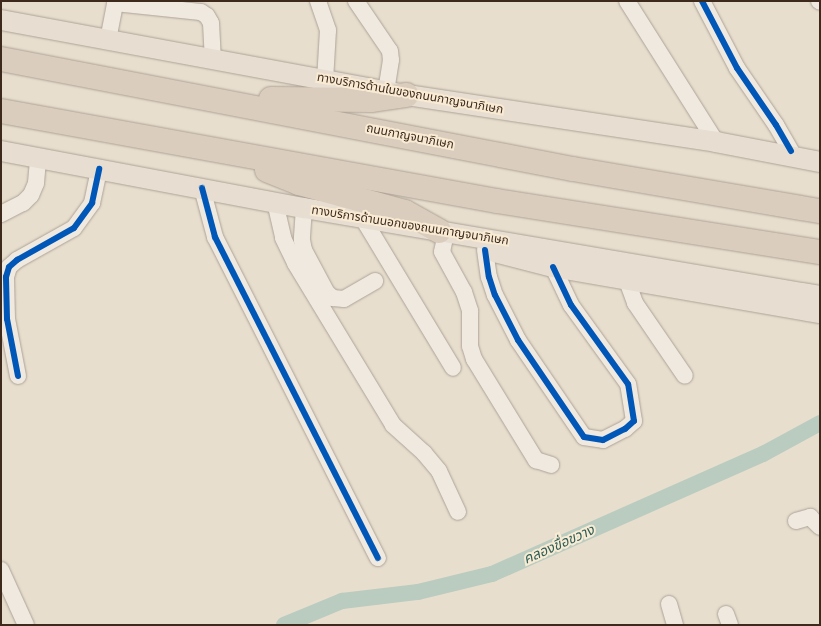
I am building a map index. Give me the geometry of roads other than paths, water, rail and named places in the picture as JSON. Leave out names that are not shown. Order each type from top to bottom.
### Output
[{"type":"highway","name":"ถนนกาญจนาภิเษก","points":[[1,60],[573,169],[820,211]]},
{"type":"highway","points":[[207,98],[333,101],[371,100],[397,93]]},
{"type":"highway","points":[[1,111],[497,201],[820,252]]},
{"type":"highway","points":[[233,154],[299,183],[405,212],[450,233]]},
{"type":"main road","name":"ทางบริการด้านในของถนนกาญจนาภิเษก","points":[[1,20],[397,93],[716,142],[820,162]]},
{"type":"main road","points":[[752,149],[820,155]]},
{"type":"main road","name":"ทางบริการด้านนอกของถนนกาญจนาภิเษก","points":[[1,151],[304,208],[820,296]]},
{"type":"main road","points":[[450,233],[485,250],[554,267],[820,313]]},
{"type":"street","points":[[318,1],[328,30],[324,80]]},
{"type":"street","points":[[356,1],[390,51],[397,93]]},
{"type":"street","points":[[627,1],[716,142]]},
{"type":"street","points":[[702,1],[737,68],[776,125],[791,151]]},
{"type":"street","points":[[108,40],[115,2],[180,5],[208,16],[211,23],[213,60]]},
{"type":"street","points":[[1,214],[23,203],[31,196],[36,183],[38,158]]},
{"type":"street","points":[[18,376],[7,319],[6,277],[9,267],[74,228],[92,203],[99,169]]},
{"type":"street","points":[[202,188],[215,237],[378,558]]},
{"type":"street","points":[[275,202],[283,238],[295,263],[394,424],[424,453],[439,471],[458,512]]},
{"type":"street","points":[[304,208],[302,240],[304,250],[327,293],[333,298],[344,299],[375,281]]},
{"type":"street","points":[[362,217],[452,368]]},
{"type":"street","points":[[450,233],[442,252],[464,292],[470,311],[470,346],[474,359],[536,460],[551,465]]},
{"type":"street","points":[[485,250],[489,277],[495,294],[518,340],[584,437],[603,440],[625,429],[634,422],[628,384],[572,304],[554,267]]},
{"type":"street","points":[[626,278],[635,303],[685,376]]},
{"type":"street","points":[[796,520],[810,517],[820,527]]},
{"type":"street","points":[[1,570],[26,625]]},
{"type":"street","points":[[669,604],[675,625]]},
{"type":"waterway","name":"คลองขื่อขวาง","points":[[284,625],[342,601],[418,592],[492,574],[763,454],[820,423]]}]
